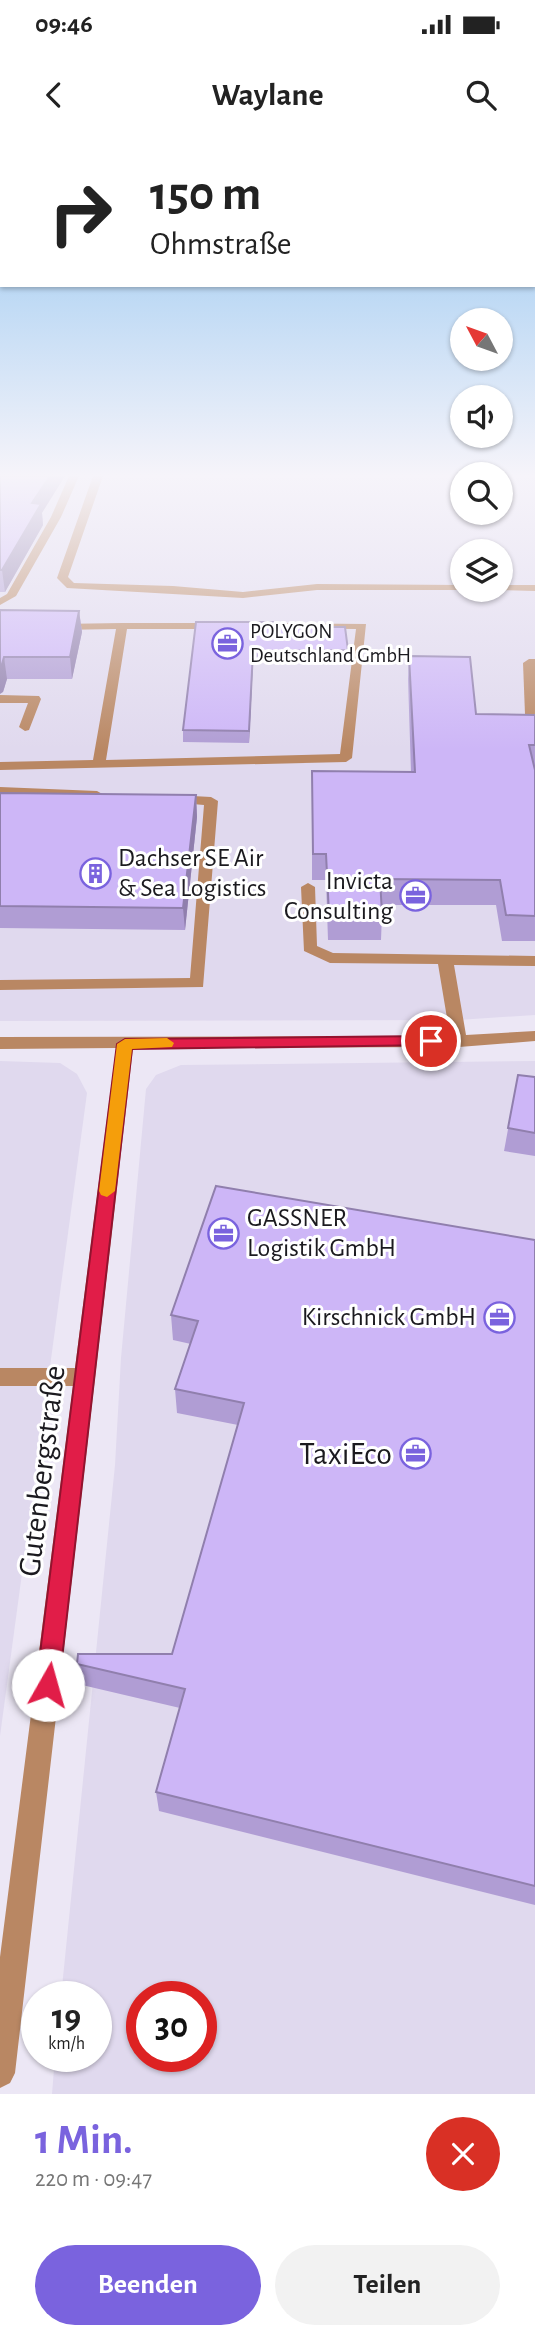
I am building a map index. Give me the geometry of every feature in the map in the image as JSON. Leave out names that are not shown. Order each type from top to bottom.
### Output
[{"type":"street","points":[[0,602],[11,596],[27,567]]},
{"type":"street","points":[[66,567],[62,578],[71,586],[173,589],[243,595],[317,587],[450,587]]},
{"type":"street","points":[[513,588],[535,588]]},
{"type":"street","points":[[99,765],[122,626]]},
{"type":"street","points":[[0,766],[346,758],[362,626],[41,627]]},
{"type":"street","points":[[535,663],[528,663],[531,714],[535,714]]},
{"type":"street","points":[[0,698],[35,698],[25,727]]},
{"type":"street","points":[[0,790],[118,796]]},
{"type":"street","points":[[0,985],[197,983],[211,801],[158,798]]},
{"type":"street","points":[[308,887],[309,948],[330,958],[535,961]]},
{"type":"street","points":[[445,959],[459,1041]]},
{"type":"street","points":[[0,1042],[125,1044],[459,1041],[535,1036]]},
{"type":"street","name":"Gutenbergstraße","points":[[0,2073],[125,1044]]},
{"type":"street","points":[[0,1378],[85,1377]]},
{"type":"shaded area","points":[[0,567],[450,567],[450,602],[513,602],[513,567],[535,567],[535,1015],[458,1020],[0,1021]]},
{"type":"shaded area","points":[[0,1061],[60,1063],[77,1074],[87,1093],[0,1736]]},
{"type":"shaded area","points":[[535,1061],[535,2094],[52,2094],[54,2072],[112,2072],[112,1981],[63,1981],[115,1465],[121,1358],[146,1089],[156,1075],[181,1065]]},
{"type":"building","points":[[0,610],[79,611],[70,657],[4,657],[0,671]]},
{"type":"building","points":[[196,622],[273,622],[273,627],[345,627],[348,650],[253,651],[249,731],[183,730]]},
{"type":"building","points":[[409,656],[470,657],[476,714],[535,715],[535,745],[529,745],[535,770],[535,916],[506,915],[500,880],[380,879],[382,914],[329,914],[326,854],[313,854],[312,771],[415,772]]},
{"type":"building","name":"Dachser SE Air & Sea Logistics","points":[[0,793],[196,795],[183,908],[0,906]]},
{"type":"building","points":[[518,1075],[535,1077],[535,1133],[508,1128]]},
{"type":"building","points":[[216,1186],[535,1240],[535,1886],[156,1792],[185,1689],[77,1664],[78,1654],[172,1654],[244,1403],[175,1389],[198,1321],[171,1315]]},
{"type":"slow traffic","points":[[107,1191],[125,1044],[167,1043]]},
{"type":"place","name":"POLYGON Deutschland GmbH","points":[[227,643]]},
{"type":"place","name":"Dachser SE Air & Sea Logistics","points":[[95,873]]},
{"type":"place","name":"Invicta Consulting","points":[[416,896]]},
{"type":"place","name":"GASSNER Logistik GmbH","points":[[224,1233]]},
{"type":"place","name":"Kirschnick GmbH","points":[[499,1317]]},
{"type":"place","name":"TaxiEco","points":[[415,1454]]},
{"type":"route","points":[[48,1685],[125,1044],[431,1041]]}]
